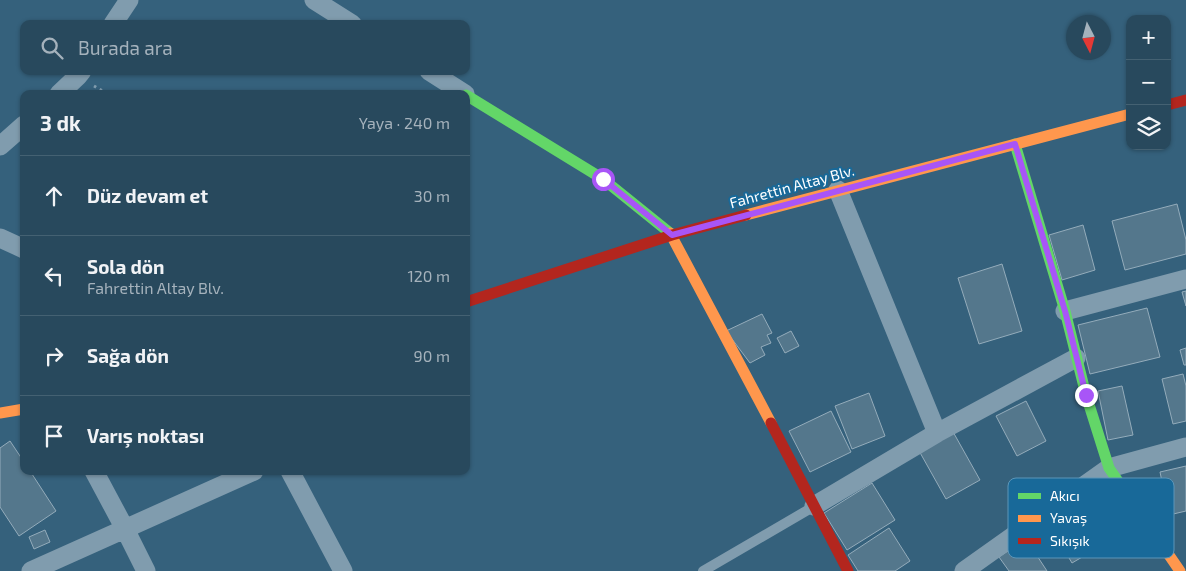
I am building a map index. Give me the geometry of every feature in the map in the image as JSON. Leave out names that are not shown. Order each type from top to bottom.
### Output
[{"type":"street","points":[[116,20],[129,0]]},
{"type":"street","points":[[314,0],[346,20]]},
{"type":"street","points":[[63,90],[79,75]]},
{"type":"street","points":[[435,75],[460,90]]},
{"type":"street","points":[[470,96],[603,179],[672,235],[848,571]]},
{"type":"street","points":[[1171,104],[1186,100]]},
{"type":"street","name":"Fahrettin Altay Blv.","points":[[470,301],[672,235],[1126,115]]},
{"type":"street","points":[[0,146],[20,128]]},
{"type":"street","points":[[1015,144],[1109,468],[1116,478]]},
{"type":"street","points":[[838,190],[937,433]]},
{"type":"street","points":[[0,238],[20,247]]},
{"type":"street","points":[[1065,311],[1186,280]]},
{"type":"street","points":[[814,506],[937,433],[1076,358]]},
{"type":"street","points":[[0,412],[20,410]]},
{"type":"street","points":[[1095,478],[1109,468],[1186,447]]},
{"type":"street","points":[[96,475],[146,571]]},
{"type":"street","points":[[31,571],[245,475]]},
{"type":"street","points":[[292,475],[343,571]]},
{"type":"street","points":[[964,571],[1008,540]]},
{"type":"street","points":[[1171,558],[1180,571]]},
{"type":"lane","points":[[703,571],[814,506]]},
{"type":"building","points":[[1177,204],[1186,240],[1186,254],[1125,270],[1112,221]]},
{"type":"building","points":[[1083,225],[1095,270],[1062,280],[1049,235]]},
{"type":"building","points":[[1002,264],[1022,331],[979,344],[958,278]]},
{"type":"building","points":[[1186,291],[1186,306],[1182,292]]},
{"type":"building","points":[[1147,308],[1160,357],[1090,374],[1078,325]]},
{"type":"building","points":[[762,314],[772,333],[767,335],[771,343],[761,347],[765,355],[750,363],[726,331]]},
{"type":"building","points":[[791,331],[799,346],[785,353],[777,338]]},
{"type":"building","points":[[1186,348],[1186,365],[1184,365],[1180,350]]},
{"type":"building","points":[[1183,374],[1186,386],[1186,421],[1173,424],[1162,379]]},
{"type":"building","points":[[1122,386],[1133,435],[1108,440],[1098,391]]},
{"type":"building","points":[[869,393],[885,436],[852,449],[835,406]]},
{"type":"building","points":[[1026,401],[1046,441],[1017,456],[996,416]]},
{"type":"building","points":[[831,411],[851,452],[810,472],[789,431]]},
{"type":"building","points":[[952,430],[980,480],[946,499],[918,449]]},
{"type":"building","points":[[10,441],[20,456],[20,475],[33,475],[56,511],[19,536],[0,507],[0,448]]},
{"type":"building","points":[[1186,466],[1186,511],[1174,514],[1174,478],[1161,478],[1160,472]]},
{"type":"building","points":[[872,483],[895,520],[847,550],[824,513]]},
{"type":"building","points":[[889,528],[910,561],[895,571],[858,571],[848,555]]},
{"type":"building","points":[[45,530],[50,542],[34,549],[29,537]]},
{"type":"building","points":[[1008,551],[1008,558],[1038,558],[1047,571],[1009,571],[999,557]]},
{"type":"building","points":[[1069,558],[1080,558],[1072,563]]},
{"type":"traffic: fast","points":[[470,97],[603,179],[670,233]]},
{"type":"traffic: fast","points":[[1015,144],[1065,311],[1086,395],[1109,468],[1116,478]]},
{"type":"traffic: slow","points":[[746,215],[1126,115]]},
{"type":"traffic: slow","points":[[670,233],[771,423]]},
{"type":"traffic: slow","points":[[0,413],[20,410]]},
{"type":"traffic: slow","points":[[1171,558],[1180,571]]},
{"type":"traffic: jam","points":[[1171,104],[1186,100]]},
{"type":"traffic: jam","points":[[470,301],[672,235],[746,215]]},
{"type":"traffic: jam","points":[[771,423],[848,571]]},
{"type":"route","points":[[603,179],[672,235],[1015,144],[1065,311],[1086,395]]}]
